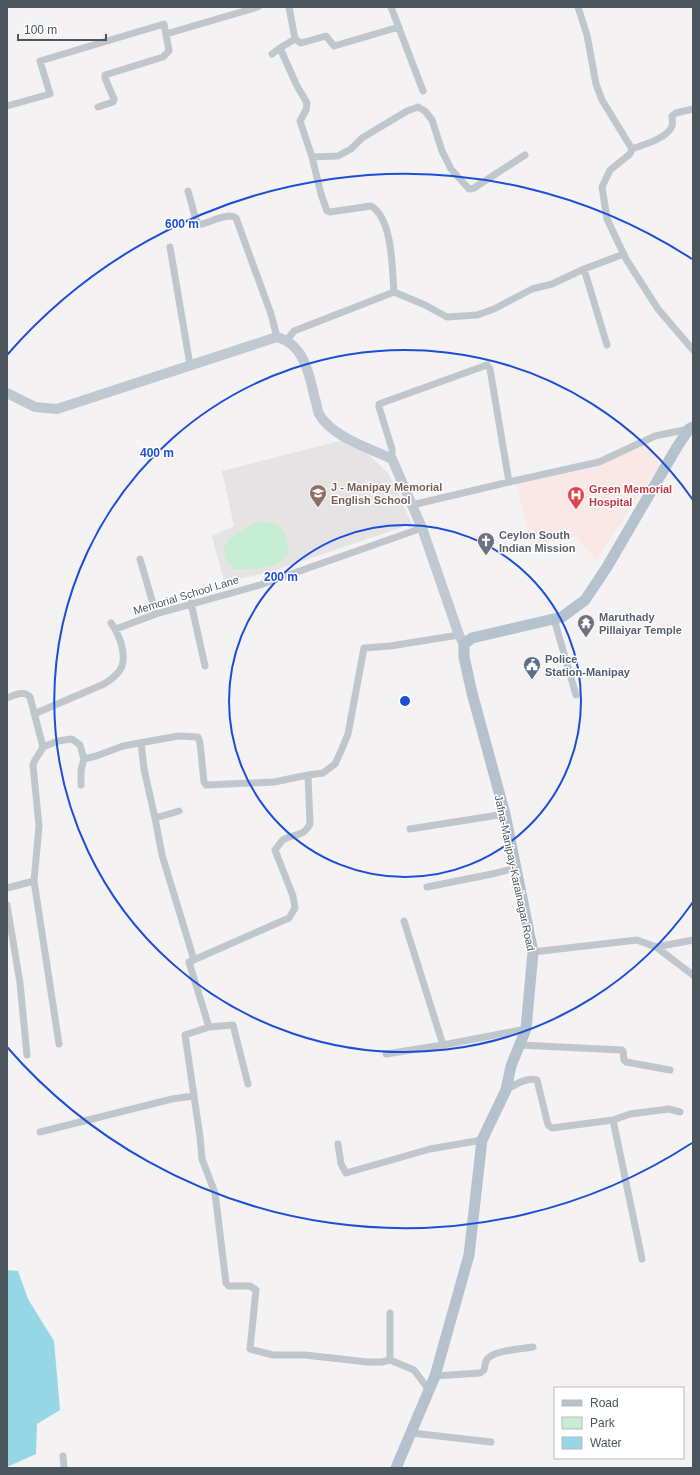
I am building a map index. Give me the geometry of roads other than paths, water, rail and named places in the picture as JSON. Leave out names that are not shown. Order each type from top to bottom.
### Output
[{"type":"main road","points":[[462,640],[562,617],[585,600],[607,567],[677,447],[691,428]]},
{"type":"main road","name":"Jafna-Manipay-Karainagar Road","points":[[396,1468],[435,1376],[469,1254],[482,1140],[506,1090],[511,1066],[526,1029],[533,952],[505,814],[472,693],[462,640]]},
{"type":"street","points":[[166,34],[258,7]]},
{"type":"street","points":[[289,7],[295,39],[301,43],[326,36],[334,46],[398,27]]},
{"type":"street","points":[[391,7],[423,91]]},
{"type":"street","points":[[578,7],[587,35],[596,84],[602,100],[632,149]]},
{"type":"street","points":[[7,106],[50,94],[40,61],[164,24],[169,51],[163,57],[105,75],[114,99],[113,102],[98,107]]},
{"type":"street","points":[[272,54],[295,39]]},
{"type":"street","points":[[280,48],[306,103],[306,110],[300,121],[327,211],[330,212],[371,206],[377,210],[389,236],[394,292]]},
{"type":"street","points":[[312,157],[338,156],[352,149],[362,138],[407,111],[418,108],[425,111],[432,120],[442,151],[451,168],[469,189],[474,188],[525,155]]},
{"type":"street","points":[[693,109],[676,113],[672,116],[672,127],[668,132],[654,141],[632,149],[630,154],[610,170],[602,187],[607,219],[624,254],[658,309],[693,350]]},
{"type":"street","points":[[188,191],[196,220],[199,224],[228,216],[233,216],[236,218],[271,314],[282,338],[297,348],[308,370],[319,413],[335,432],[392,459]]},
{"type":"street","points":[[170,247],[190,365]]},
{"type":"street","points":[[7,393],[35,407],[57,409],[190,365],[282,338],[294,331],[394,292],[425,305],[448,317],[477,315],[532,289],[552,284],[624,254]]},
{"type":"street","points":[[584,270],[607,345]]},
{"type":"street","points":[[84,759],[123,746],[178,736],[194,736],[198,737],[200,743],[204,782],[206,785],[274,782],[323,773],[335,764],[342,751],[348,734],[364,648],[462,640],[422,528],[392,459],[392,449],[379,407],[380,404],[487,365],[490,369],[509,482]]},
{"type":"street","points":[[412,505],[599,462],[655,436],[691,428]]},
{"type":"street","name":"Memorial School Lane","points":[[34,714],[104,684],[118,673],[124,662],[124,654],[114,626],[260,585],[422,528]]},
{"type":"street","points":[[140,559],[156,614]]},
{"type":"street","points":[[191,604],[205,666]]},
{"type":"street","points":[[554,619],[576,695]]},
{"type":"street","points":[[7,698],[21,693],[28,695],[43,747],[34,765],[39,826],[34,881],[59,1044]]},
{"type":"street","points":[[43,747],[69,739],[75,740],[80,745],[84,759],[81,770],[80,785]]},
{"type":"street","points":[[141,743],[144,769],[162,855],[194,960]]},
{"type":"street","points":[[209,1027],[190,962],[289,918],[295,908],[293,896],[275,850],[284,840],[298,835],[307,829],[310,824],[308,775]]},
{"type":"street","points":[[155,818],[179,811]]},
{"type":"street","points":[[410,829],[505,814]]},
{"type":"street","points":[[427,886],[516,868]]},
{"type":"street","points":[[7,888],[34,881]]},
{"type":"street","points":[[7,905],[20,984],[27,1055]]},
{"type":"street","points":[[404,921],[443,1045]]},
{"type":"street","points":[[533,952],[637,940],[656,947],[693,976]]},
{"type":"street","points":[[656,947],[693,940]]},
{"type":"street","points":[[248,1084],[233,1025],[209,1027],[185,1035],[202,1159],[215,1193],[226,1283],[229,1286],[250,1286],[256,1290],[250,1349],[273,1355],[305,1354],[367,1362],[382,1362],[390,1360],[414,1370],[429,1390]]},
{"type":"street","points":[[386,1054],[526,1029]]},
{"type":"street","points":[[519,1045],[622,1050],[624,1060],[626,1062],[670,1070]]},
{"type":"street","points":[[506,1090],[525,1080],[532,1078],[537,1080],[548,1125],[552,1128],[613,1120],[630,1114],[669,1109],[680,1112]]},
{"type":"street","points":[[40,1132],[172,1099],[193,1096]]},
{"type":"street","points":[[613,1120],[642,1259]]},
{"type":"street","points":[[338,1144],[341,1164],[346,1173],[430,1150],[482,1140]]},
{"type":"street","points":[[390,1313],[390,1360]]},
{"type":"street","points":[[435,1376],[480,1373],[484,1370],[485,1362],[488,1358],[501,1352],[532,1347]]},
{"type":"street","points":[[412,1433],[490,1442]]},
{"type":"street","points":[[63,1456],[64,1468]]},
{"type":"water","points":[[7,1270],[18,1271],[28,1299],[54,1341],[60,1410],[37,1424],[36,1454],[7,1467]]},
{"type":"place","name":"J - Manipay Memorial English School","points":[[318,508]]},
{"type":"place","name":"Green Memorial Hospital","points":[[576,510]]},
{"type":"place","name":"Ceylon South Indian Mission","points":[[486,556]]},
{"type":"place","name":"Maruthady Pillaiyar Temple","points":[[586,638]]},
{"type":"place","name":"Police Station-Manipay","points":[[532,680]]}]
